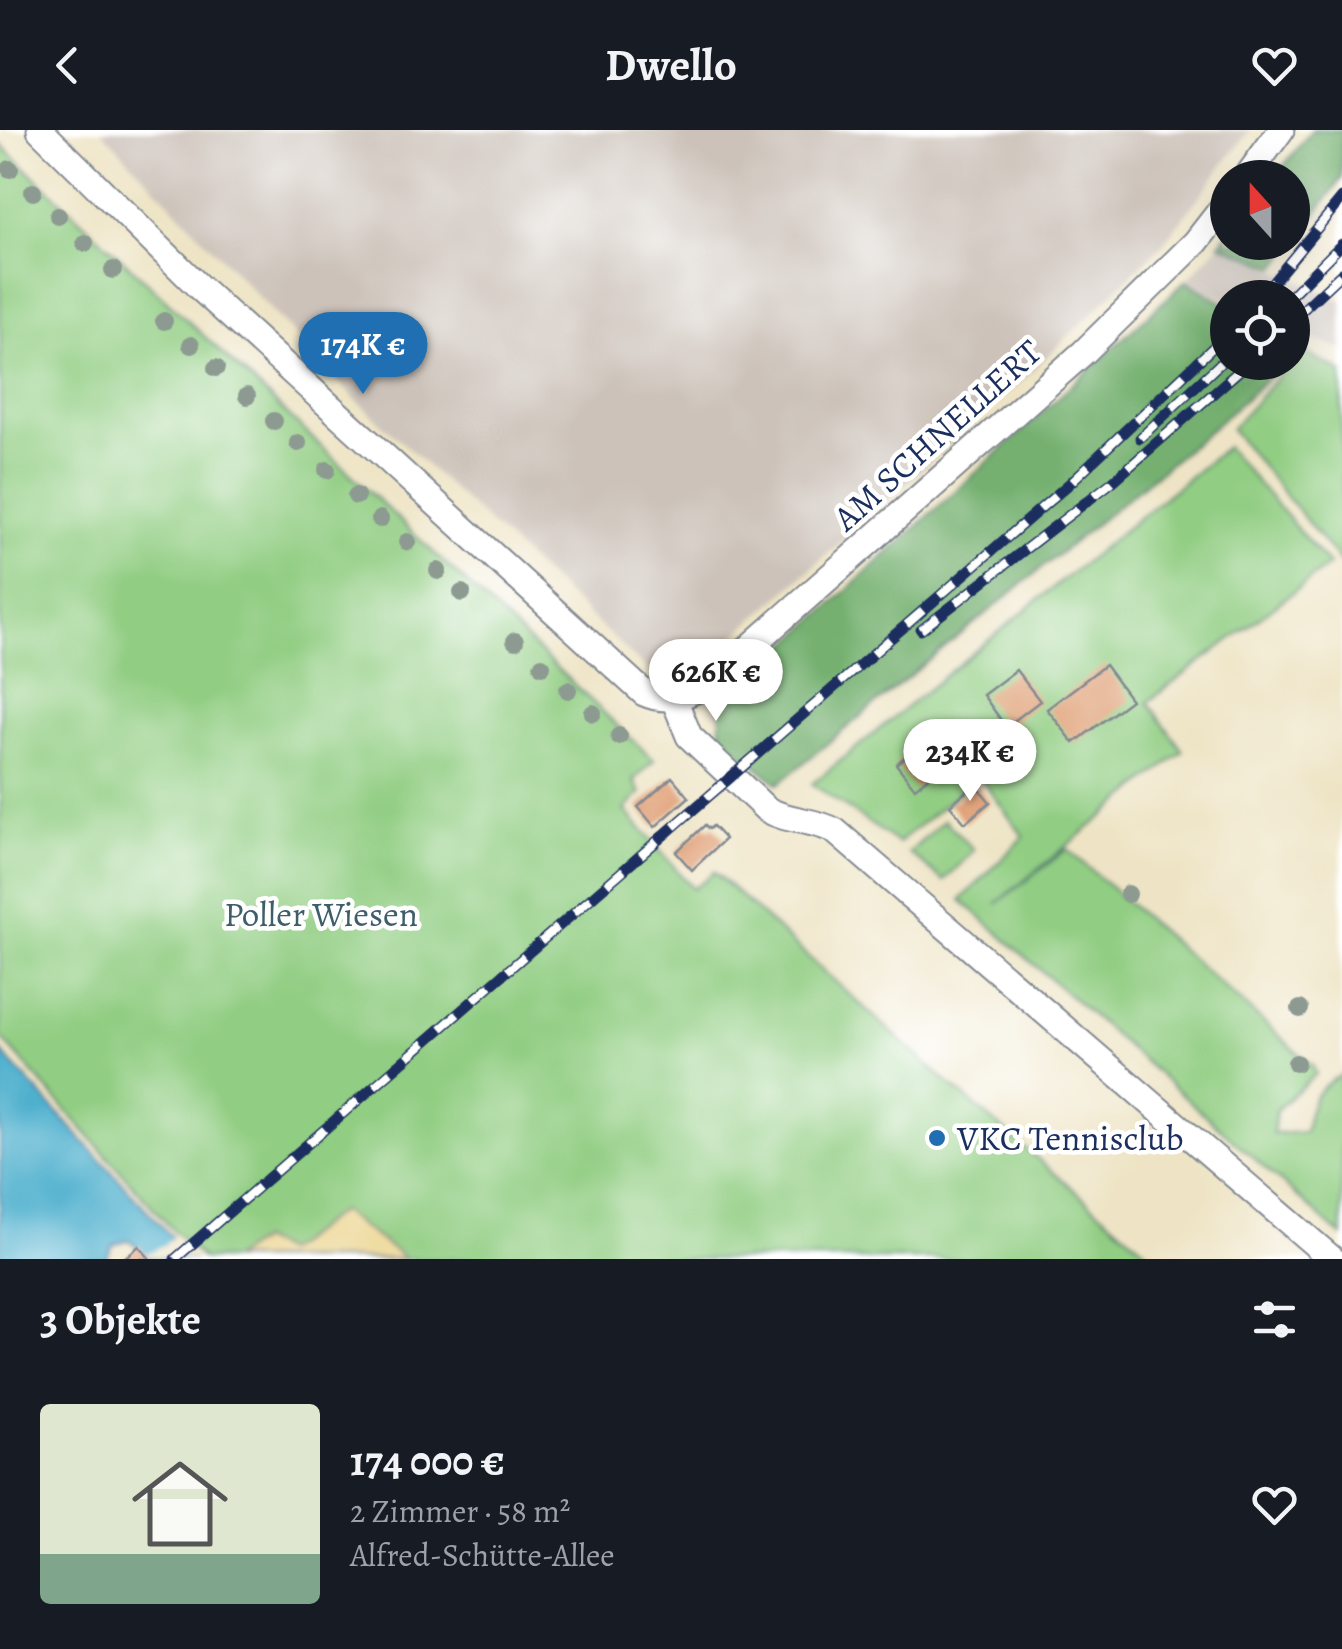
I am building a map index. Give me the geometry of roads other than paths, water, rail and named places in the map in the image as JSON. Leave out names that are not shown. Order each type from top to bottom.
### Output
[{"type":"street","points":[[40,130],[200,288],[644,693],[674,699],[688,736],[766,809],[835,831],[1332,1259]]},
{"type":"street","points":[[1259,160],[1281,130]]},
{"type":"street","name":"AM SCHNELLERT","points":[[674,699],[714,679],[1084,352],[1182,256],[1210,223]]},
{"type":"water","points":[[0,1050],[192,1259],[151,1259],[129,1240],[113,1245],[106,1259],[0,1259]]},
{"type":"railway","points":[[1275,280],[1342,198]]},
{"type":"railway","points":[[1306,280],[1342,244]]},
{"type":"railway","points":[[1310,303],[1342,273]]},
{"type":"railway","points":[[175,1259],[1070,483],[1210,350]]},
{"type":"railway","points":[[1140,438],[1210,373]]},
{"type":"railway","points":[[921,630],[1112,482],[1228,380]]},
{"type":"place","name":"VKC Tennisclub","points":[[937,1138]]},
{"type":"park label","name":"Poller Wiesen","points":[[321,914]]}]
